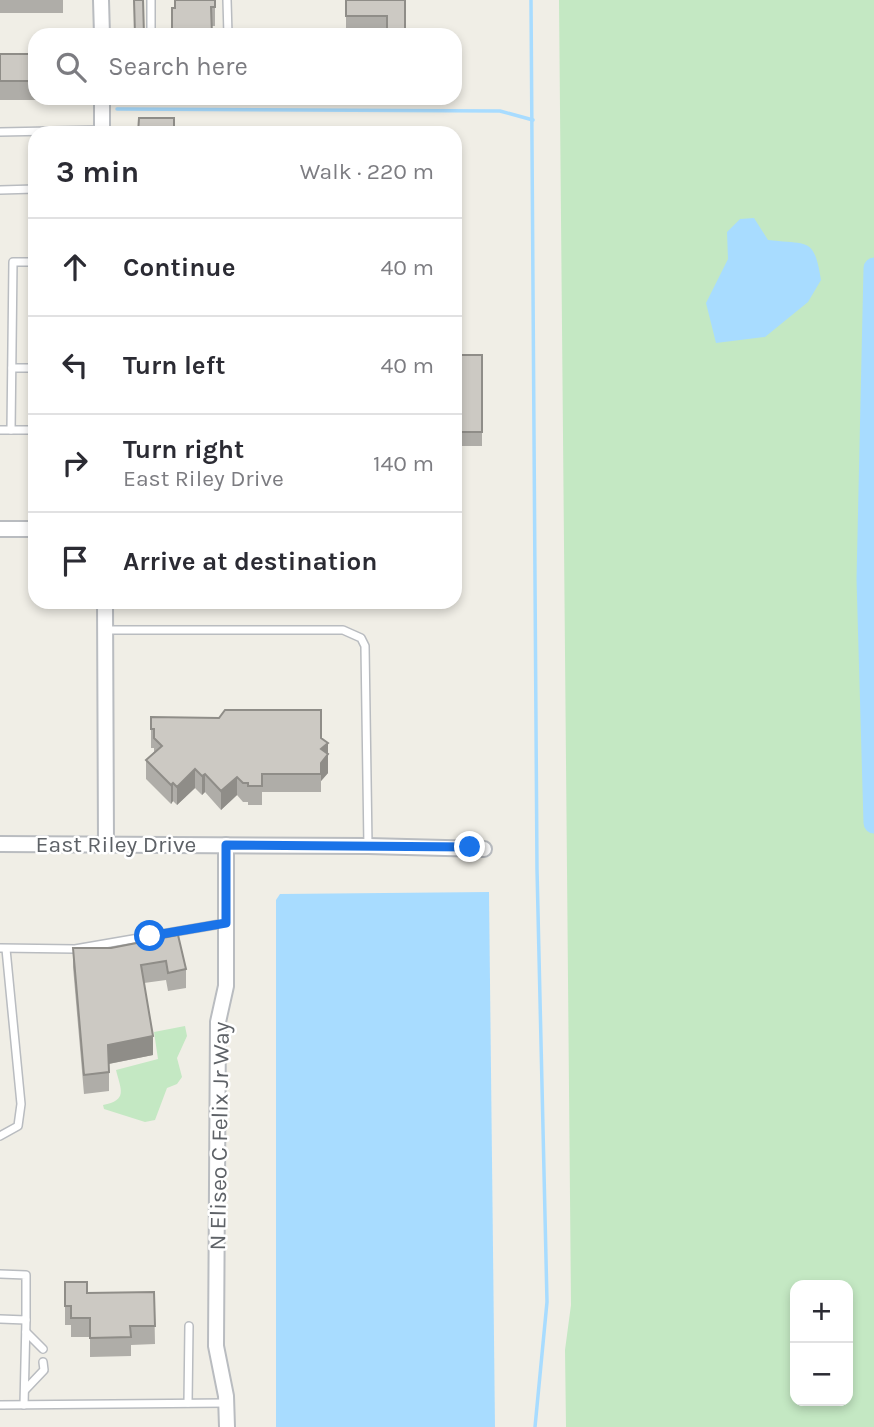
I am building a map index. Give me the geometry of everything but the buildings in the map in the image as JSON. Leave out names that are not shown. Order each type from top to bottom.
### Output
[{"type":"street","points":[[102,0],[102,28]]},
{"type":"street","points":[[102,105],[102,126]]},
{"type":"street","points":[[0,529],[28,529]]},
{"type":"street","points":[[104,609],[106,843]]},
{"type":"street","name":"East Riley Drive","points":[[0,844],[484,849]]},
{"type":"street","name":"N Eliseo C Felix Jr Way","points":[[226,845],[226,986],[218,1022],[216,1346],[226,1403],[227,1427]]},
{"type":"lane","points":[[151,0],[151,28]]},
{"type":"lane","points":[[227,0],[228,28]]},
{"type":"lane","points":[[0,132],[28,132]]},
{"type":"lane","points":[[0,190],[28,190]]},
{"type":"lane","points":[[11,430],[13,262],[28,262]]},
{"type":"lane","points":[[12,368],[28,368]]},
{"type":"lane","points":[[0,430],[28,430]]},
{"type":"lane","points":[[105,630],[342,630],[361,638],[365,646],[368,846]]},
{"type":"lane","points":[[0,1136],[18,1126],[21,1104],[3,948],[75,948],[226,923]]},
{"type":"lane","points":[[0,1274],[26,1275],[24,1405]]},
{"type":"lane","points":[[0,1319],[26,1320]]},
{"type":"lane","points":[[188,1403],[189,1326]]},
{"type":"lane","points":[[26,1332],[43,1349]]},
{"type":"lane","points":[[25,1390],[44,1370],[43,1363]]},
{"type":"lane","points":[[0,1405],[226,1403]]},
{"type":"green space","points":[[559,0],[874,0],[874,1427],[566,1427],[565,1350],[571,1305]]},
{"type":"green space","points":[[185,1026],[187,1036],[177,1058],[182,1077],[177,1084],[167,1088],[155,1120],[145,1122],[104,1109],[103,1105],[116,1100],[121,1093],[116,1070],[158,1059],[154,1032]]},
{"type":"water","points":[[754,218],[768,240],[801,243],[812,249],[821,280],[808,302],[765,337],[716,343],[706,303],[728,259],[727,232],[740,219]]},
{"type":"water","points":[[489,892],[495,1427],[276,1427],[276,900],[280,894]]},
{"type":"waterway","points":[[531,0],[537,869],[547,1302],[535,1427]]},
{"type":"waterway","points":[[117,109],[500,111],[533,120]]},
{"type":"waterway","points":[[874,268],[867,579],[874,823]]},
{"type":"route","points":[[150,936],[226,923],[226,845],[470,847]]}]
